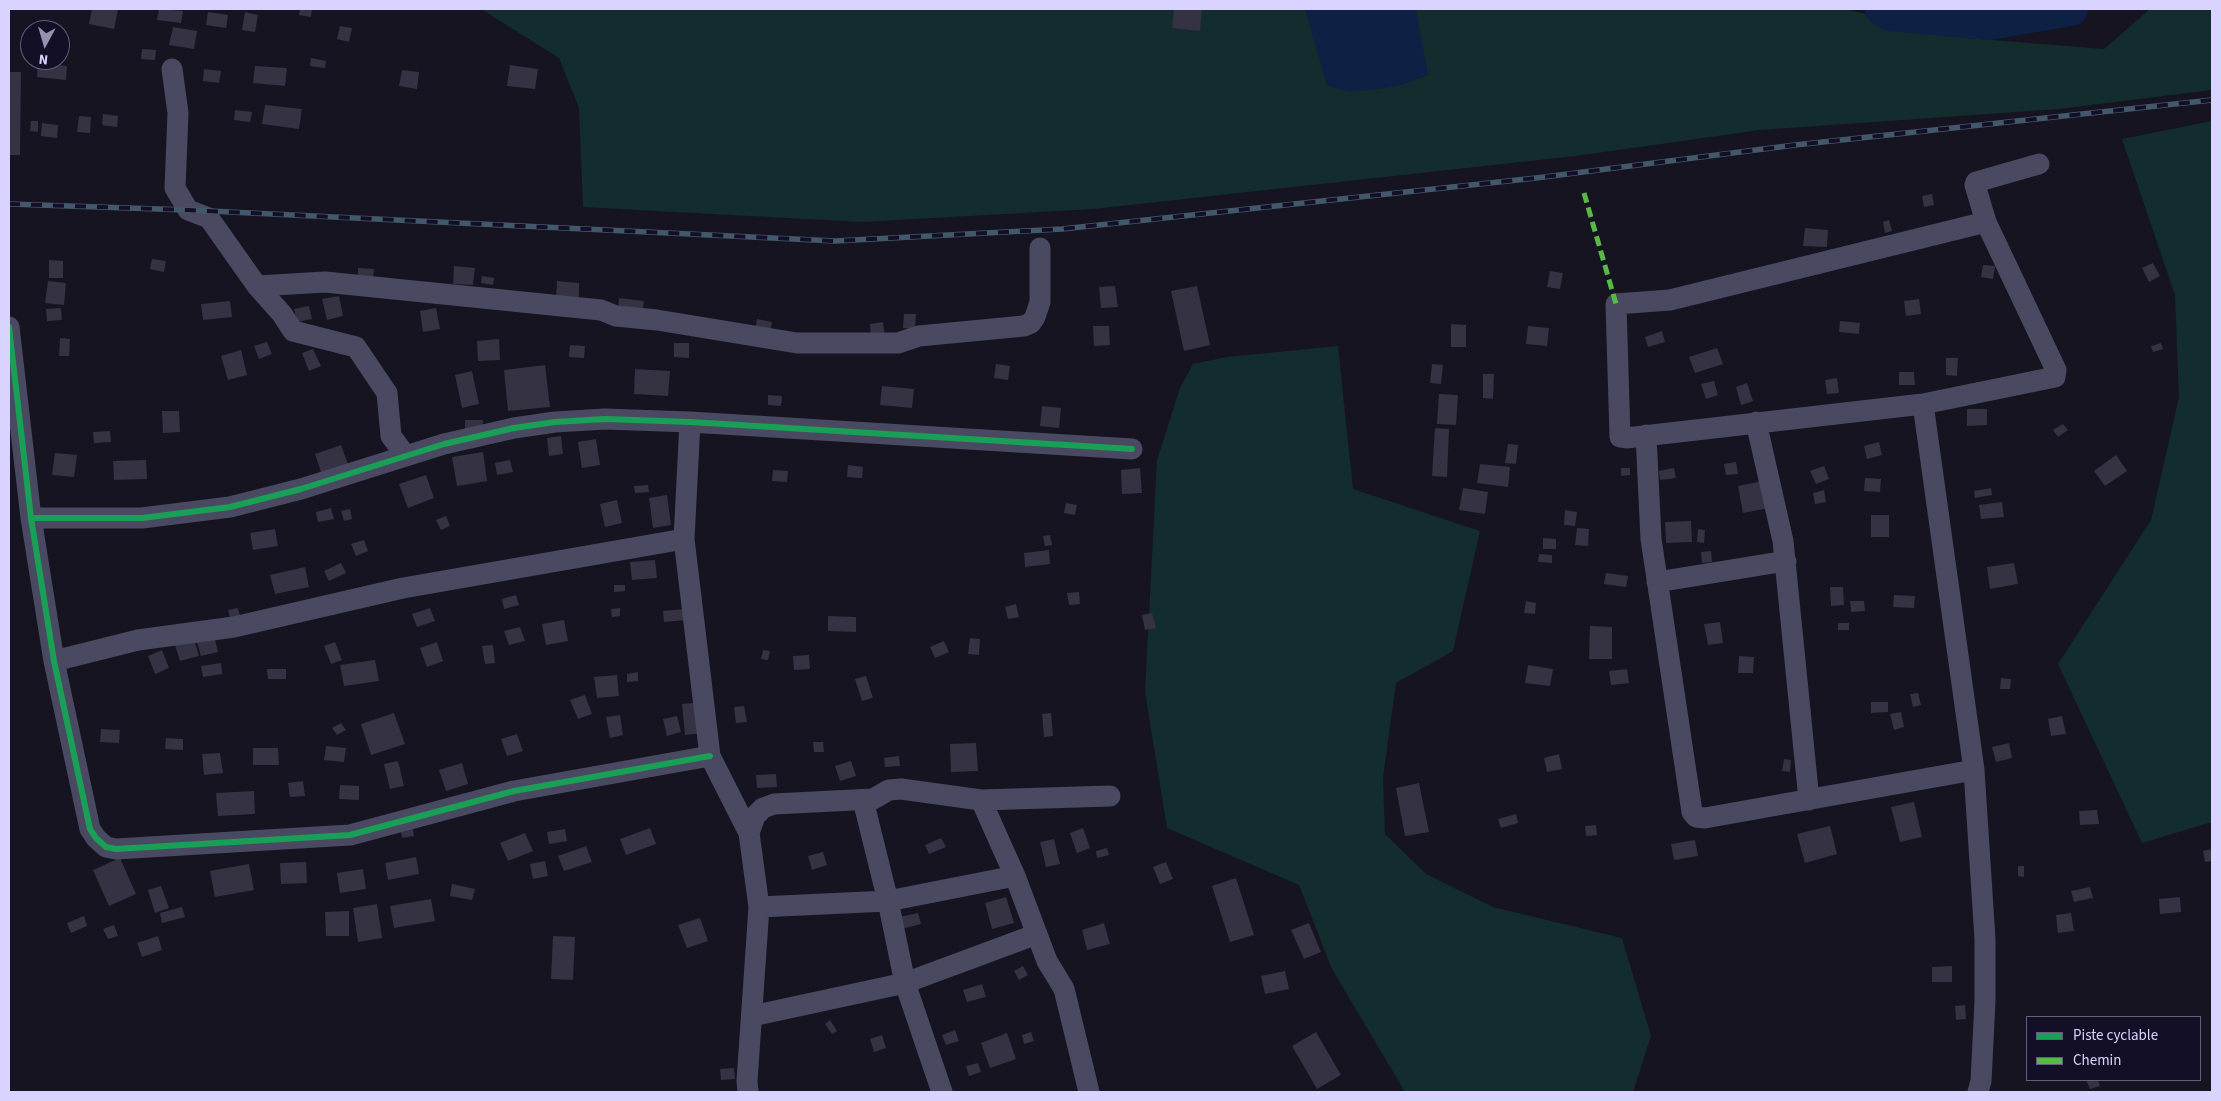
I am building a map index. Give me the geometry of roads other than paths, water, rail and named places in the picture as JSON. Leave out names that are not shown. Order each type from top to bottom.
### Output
[{"type":"street","points":[[172,69],[178,113],[174,188],[188,210],[210,218],[257,286],[282,314],[293,331],[356,347],[387,393],[392,436],[406,456]]},
{"type":"street","points":[[1986,222],[1670,300],[1616,304],[1618,432],[1620,437],[1626,438],[1923,404],[2055,377],[2057,374],[1986,222],[1975,188],[1976,182],[2039,164]]},
{"type":"street","points":[[257,286],[324,282],[601,310],[616,316],[657,320],[798,343],[894,344],[919,336],[1024,326],[1031,323],[1040,302],[1040,248]]},
{"type":"street","points":[[9,327],[31,518],[54,661],[90,828],[96,838],[106,848],[116,849],[350,835],[514,791],[710,756]]},
{"type":"street","points":[[1923,404],[1974,770],[1985,939],[1985,1001],[1978,1092]]},
{"type":"street","points":[[31,518],[142,518],[230,507],[301,489],[444,444],[514,428],[555,422],[605,419],[690,422],[1132,449]]},
{"type":"street","points":[[690,422],[684,539],[710,756],[749,833],[759,907],[748,1092]]},
{"type":"street","points":[[1756,422],[1786,561],[1809,800]]},
{"type":"street","points":[[1646,435],[1651,539],[1656,582],[1692,812],[1696,817],[1705,818],[1974,770]]},
{"type":"street","points":[[54,661],[138,640],[234,627],[403,588],[684,539]]},
{"type":"street","points":[[1656,582],[1786,561]]},
{"type":"street","points":[[749,833],[755,816],[763,808],[774,804],[873,799],[889,790],[901,789],[981,800],[1110,796]]},
{"type":"street","points":[[863,800],[888,901],[905,982],[942,1092]]},
{"type":"street","points":[[981,800],[1015,876],[1047,961],[1064,989],[1089,1092]]},
{"type":"street","points":[[759,907],[888,901],[1015,876]]},
{"type":"street","points":[[752,1016],[905,982],[1037,934]]},
{"type":"water","points":[[1305,9],[1416,9],[1428,75],[1401,85],[1378,89],[1350,92],[1327,86]]},
{"type":"waterway","points":[[1882,9],[1890,14],[1989,23],[2071,9]]},
{"type":"railway","points":[[9,204],[188,210],[835,241],[1062,229],[1536,178],[1795,145],[2212,100]]}]
